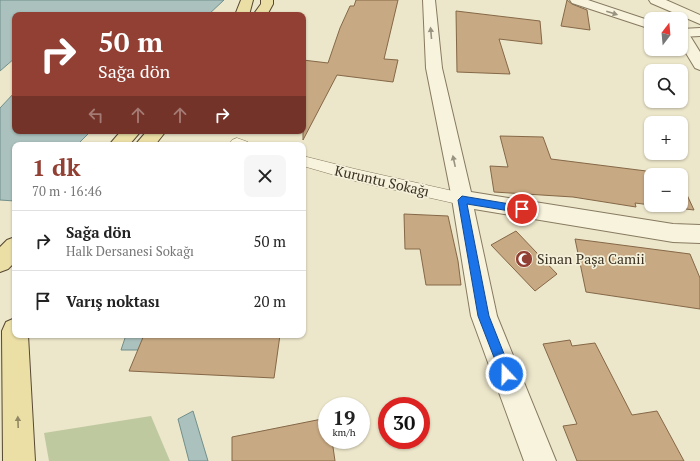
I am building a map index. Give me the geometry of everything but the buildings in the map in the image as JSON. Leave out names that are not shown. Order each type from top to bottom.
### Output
[{"type":"main road","points":[[243,12],[247,0]]},
{"type":"main road","points":[[262,12],[267,4],[267,0]]},
{"type":"main road","points":[[121,142],[129,134]]},
{"type":"main road","points":[[147,142],[154,134]]},
{"type":"main road","points":[[0,262],[12,250]]},
{"type":"main road","points":[[15,338],[19,461]]},
{"type":"street","points":[[429,0],[434,68],[462,200],[484,316],[540,461]]},
{"type":"street","points":[[576,0],[644,23]]},
{"type":"street","points":[[655,0],[700,20]]},
{"type":"street","points":[[688,33],[700,32]]},
{"type":"street","points":[[688,45],[700,65]]},
{"type":"street","name":"Kuruntu Sokağı","points":[[306,162],[462,200]]},
{"type":"street","points":[[462,200],[672,233],[700,234]]},
{"type":"green space","points":[[151,416],[170,461],[49,461],[44,433]]},
{"type":"water","points":[[0,0],[224,0],[211,12],[12,12],[12,61],[0,71]]},
{"type":"water","points":[[12,95],[12,134],[88,134],[80,142],[12,142],[12,201],[0,200],[0,108]]},
{"type":"water","points":[[125,338],[156,338],[153,350],[121,350]]},
{"type":"water","points":[[193,411],[208,461],[189,461],[178,419]]},
{"type":"place","name":"Sinan Paşa Camii","points":[[524,259]]},
{"type":"route","points":[[506,374],[484,316],[462,200],[522,209]]}]
